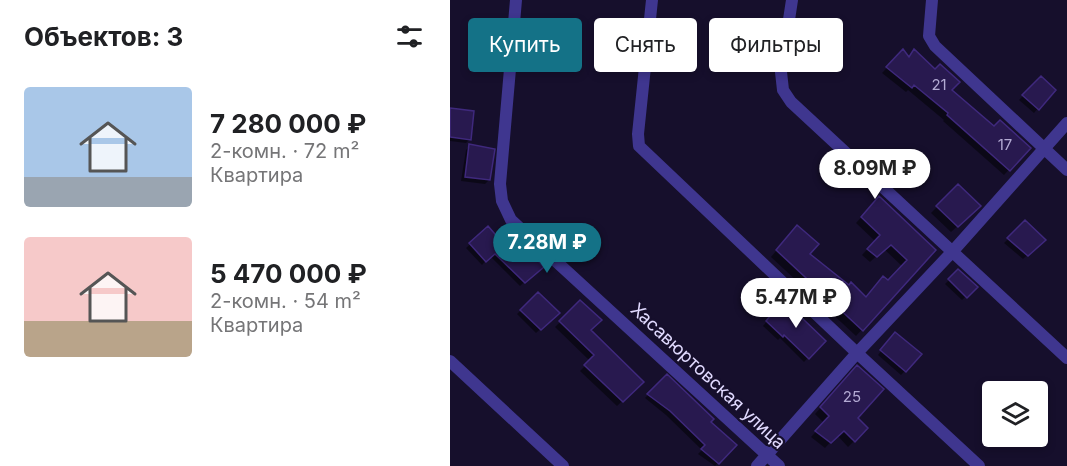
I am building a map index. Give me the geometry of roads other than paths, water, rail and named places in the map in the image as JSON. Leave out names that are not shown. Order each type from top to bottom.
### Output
[{"type":"street","name":"Хасавюртовская улица","points":[[516,0],[500,184],[502,201],[511,220],[779,466]]},
{"type":"street","points":[[652,0],[638,134],[639,146],[856,353],[979,466]]},
{"type":"street","points":[[792,0],[781,72],[783,90],[791,102],[1067,358]]},
{"type":"street","points":[[932,0],[929,36],[935,46],[1067,170]]},
{"type":"street","points":[[757,466],[856,353],[1067,123]]},
{"type":"street","points":[[450,362],[562,466]]}]
